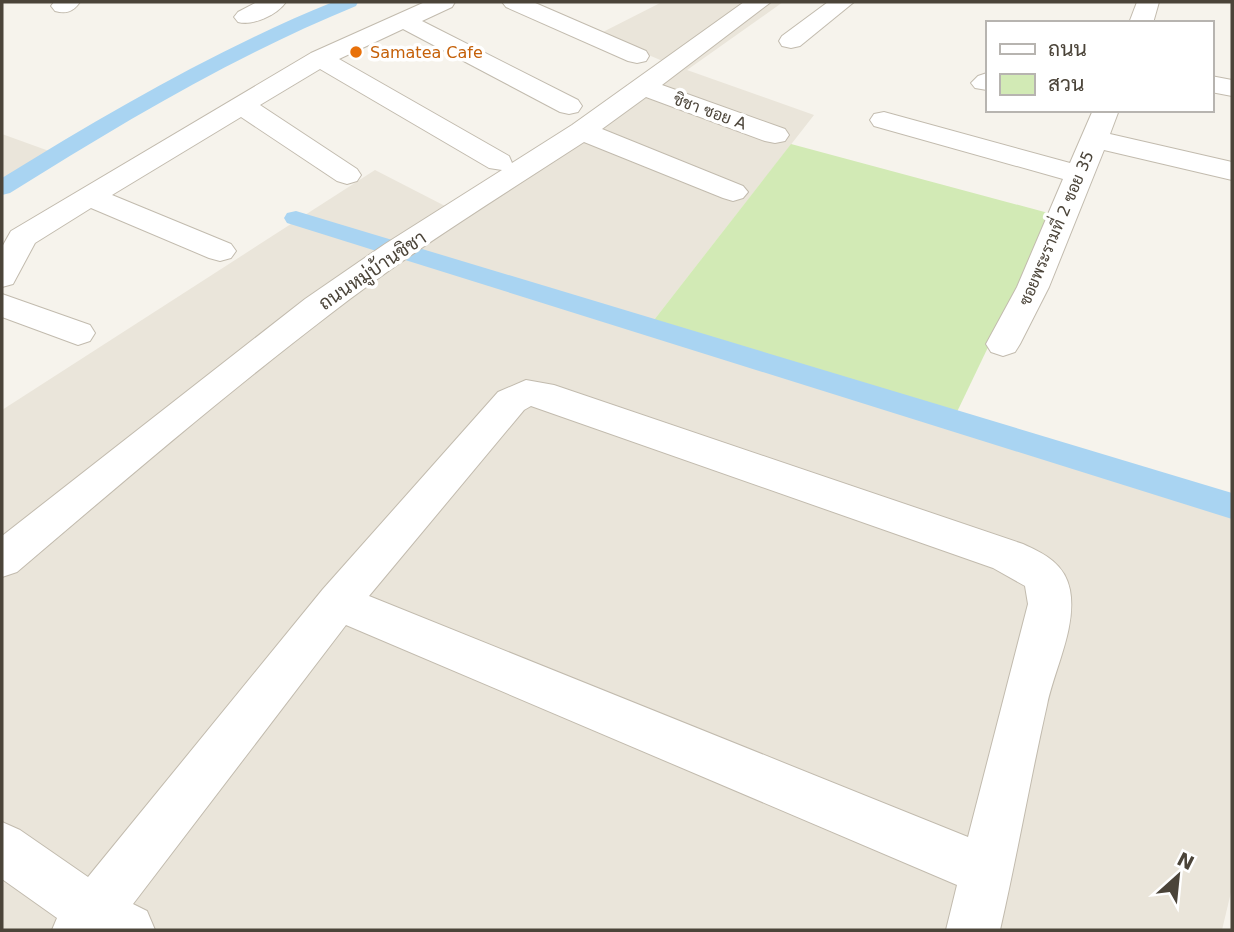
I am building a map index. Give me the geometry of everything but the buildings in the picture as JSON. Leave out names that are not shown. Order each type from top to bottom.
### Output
[{"type":"street","points":[[246,17],[274,2]]},
{"type":"street","points":[[2,277],[22,238],[89,196],[320,58],[444,2]]},
{"type":"street","points":[[514,2],[637,56]]},
{"type":"street","name":"ถนนหมู่บ้านชิชา","points":[[2,560],[109,471],[317,307],[406,245],[576,119],[644,87],[759,2]]},
{"type":"street","points":[[791,41],[842,2]]},
{"type":"street","points":[[1141,21],[1148,2]]},
{"type":"street","points":[[403,20],[576,119],[733,192]]},
{"type":"street","points":[[320,58],[499,162]]},
{"type":"street","points":[[1213,83],[1232,88]]},
{"type":"street","name":"ชิชา ซอย A","points":[[644,87],[775,135]]},
{"type":"street","points":[[242,104],[283,135],[347,175]]},
{"type":"street","name":"ซอยพระรามที่ 2 ซอย 35","points":[[1003,344],[1033,287],[1105,112]]},
{"type":"street","points":[[884,120],[1078,174]]},
{"type":"street","points":[[1093,139],[1232,171]]},
{"type":"street","points":[[89,196],[220,251]]},
{"type":"street","points":[[2,306],[78,332]]},
{"type":"street","points":[[2,848],[100,924],[338,602],[511,401],[526,393],[541,394],[1008,556],[1027,564],[1044,576],[1049,591],[1049,609],[1024,703],[972,930]]},
{"type":"street","points":[[338,602],[987,871]]},
{"type":"shaded area","points":[[662,2],[783,2],[687,70],[814,115],[654,320],[1232,499],[1232,888],[1222,930],[2,930],[2,410],[375,170],[447,207],[665,62],[599,34]]},
{"type":"shaded area","points":[[2,134],[49,151],[2,182]]},
{"type":"green space","points":[[791,144],[1052,214],[956,414],[654,320]]},
{"type":"waterway","points":[[2,188],[171,86],[259,41],[349,2]]},
{"type":"waterway","points":[[296,218],[1232,506]]},
{"type":"place","name":"Samatea Cafe","points":[[356,52]]}]
